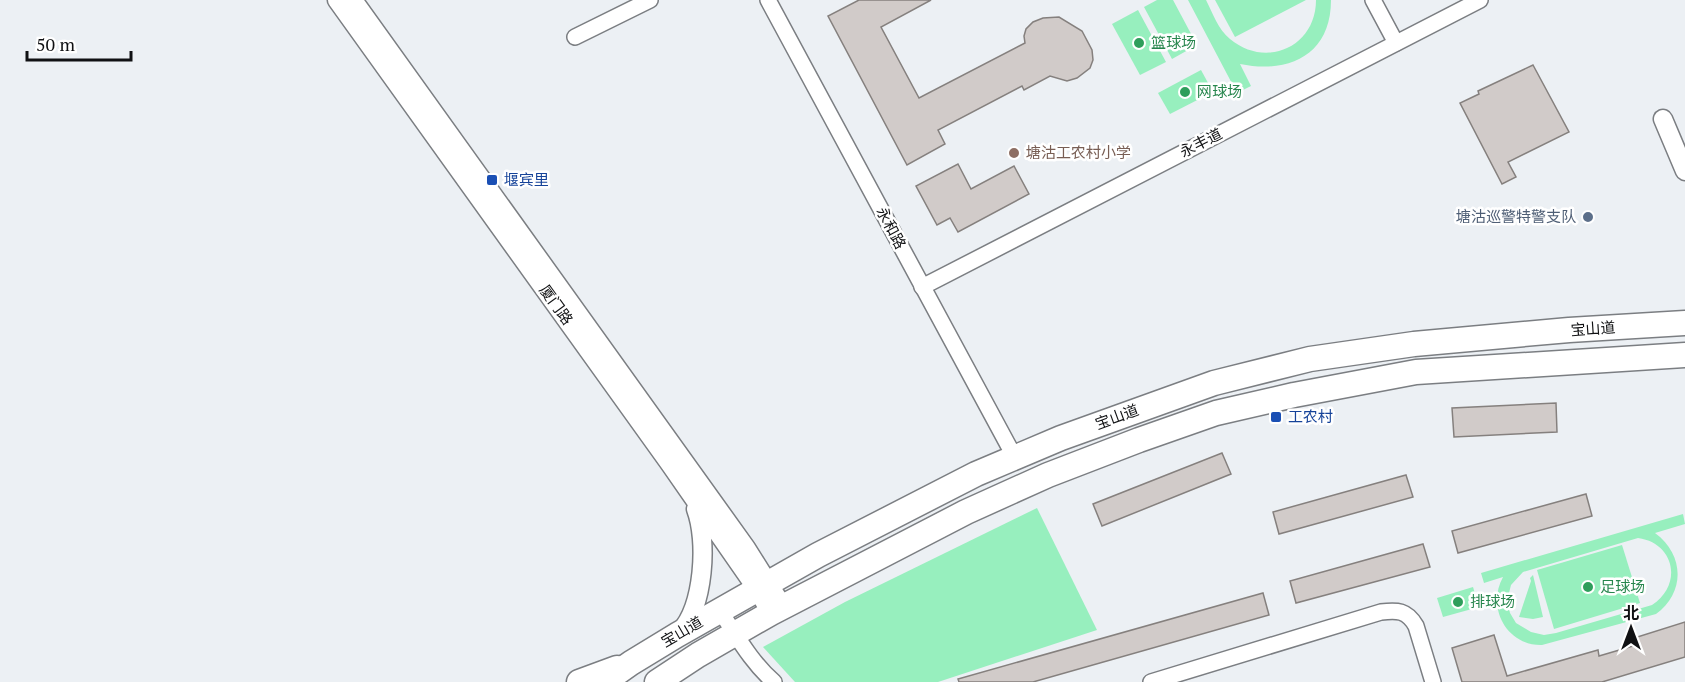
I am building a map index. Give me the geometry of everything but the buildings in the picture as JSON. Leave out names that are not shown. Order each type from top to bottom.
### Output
[{"type":"main road","name":"宝山道","points":[[604,682],[677,635],[763,586],[881,522],[1014,456],[1214,383],[1310,359],[1414,344],[1569,330],[1685,323]]},
{"type":"main road","name":"宝山道","points":[[657,682],[735,633],[966,512],[1048,475],[1216,413],[1294,394],[1416,372],[1685,355]]},
{"type":"main road","points":[[579,682],[631,663]]},
{"type":"street","name":"厦门路","points":[[337,0],[692,496],[763,586]]},
{"type":"street","name":"厦门路","points":[[353,0],[725,519],[777,610]]},
{"type":"street","points":[[575,37],[650,0]]},
{"type":"street","name":"永和路","points":[[768,0],[1014,456]]},
{"type":"street","points":[[1373,0],[1396,43]]},
{"type":"street","name":"永丰道","points":[[922,287],[1480,0]]},
{"type":"street","points":[[1663,119],[1685,171]]},
{"type":"street","points":[[677,635],[692,616],[701,565],[701,525],[692,496]]},
{"type":"street","points":[[720,610],[767,679]]},
{"type":"street","points":[[1151,682],[1381,612],[1398,610],[1412,618],[1416,626],[1433,682]]},
{"type":"green space","name":"篮球场","points":[[1157,0],[1173,0],[1197,45],[1172,59],[1144,7]]},
{"type":"green space","points":[[1188,0],[1206,0],[1222,31],[1244,48],[1259,52],[1273,52],[1298,41],[1308,30],[1314,16],[1316,0],[1331,0],[1324,35],[1315,47],[1290,63],[1275,66],[1240,64],[1251,86],[1237,93]]},
{"type":"green space","points":[[1215,0],[1306,0],[1235,37]]},
{"type":"green space","name":"篮球场","points":[[1138,10],[1166,62],[1140,75],[1112,24]]},
{"type":"green space","name":"网球场","points":[[1201,70],[1213,92],[1170,114],[1158,93]]},
{"type":"green space","points":[[1037,508],[1097,630],[938,682],[795,682],[763,647],[845,602]]},
{"type":"green space","points":[[1683,514],[1685,524],[1655,533],[1672,552],[1678,574],[1672,596],[1656,614],[1542,645],[1530,644],[1510,632],[1503,623],[1497,601],[1498,589],[1503,577],[1484,583],[1481,573]],"holes":[[[1638,538],[1650,541],[1667,556],[1671,576],[1662,597],[1652,605],[1544,635],[1531,632],[1516,623],[1510,613],[1507,601],[1511,585],[1523,572]]]},
{"type":"green space","name":"足球场","points":[[1622,545],[1640,603],[1554,629],[1537,570]]},
{"type":"green space","points":[[1533,575],[1543,617],[1533,619],[1519,617],[1530,578]]},
{"type":"green space","name":"排球场","points":[[1473,587],[1479,607],[1443,617],[1437,598]]},
{"type":"place","name":"篮球场","points":[[1139,43]]},
{"type":"place","name":"网球场","points":[[1185,92]]},
{"type":"place","name":"塘沽工农村小学","points":[[1014,153]]},
{"type":"place","name":"堰宾里","points":[[492,180]]},
{"type":"place","name":"塘沽巡警特警支队","points":[[1588,217]]},
{"type":"place","name":"工农村","points":[[1276,417]]},
{"type":"place","name":"足球场","points":[[1588,587]]},
{"type":"place","name":"排球场","points":[[1458,602]]}]
